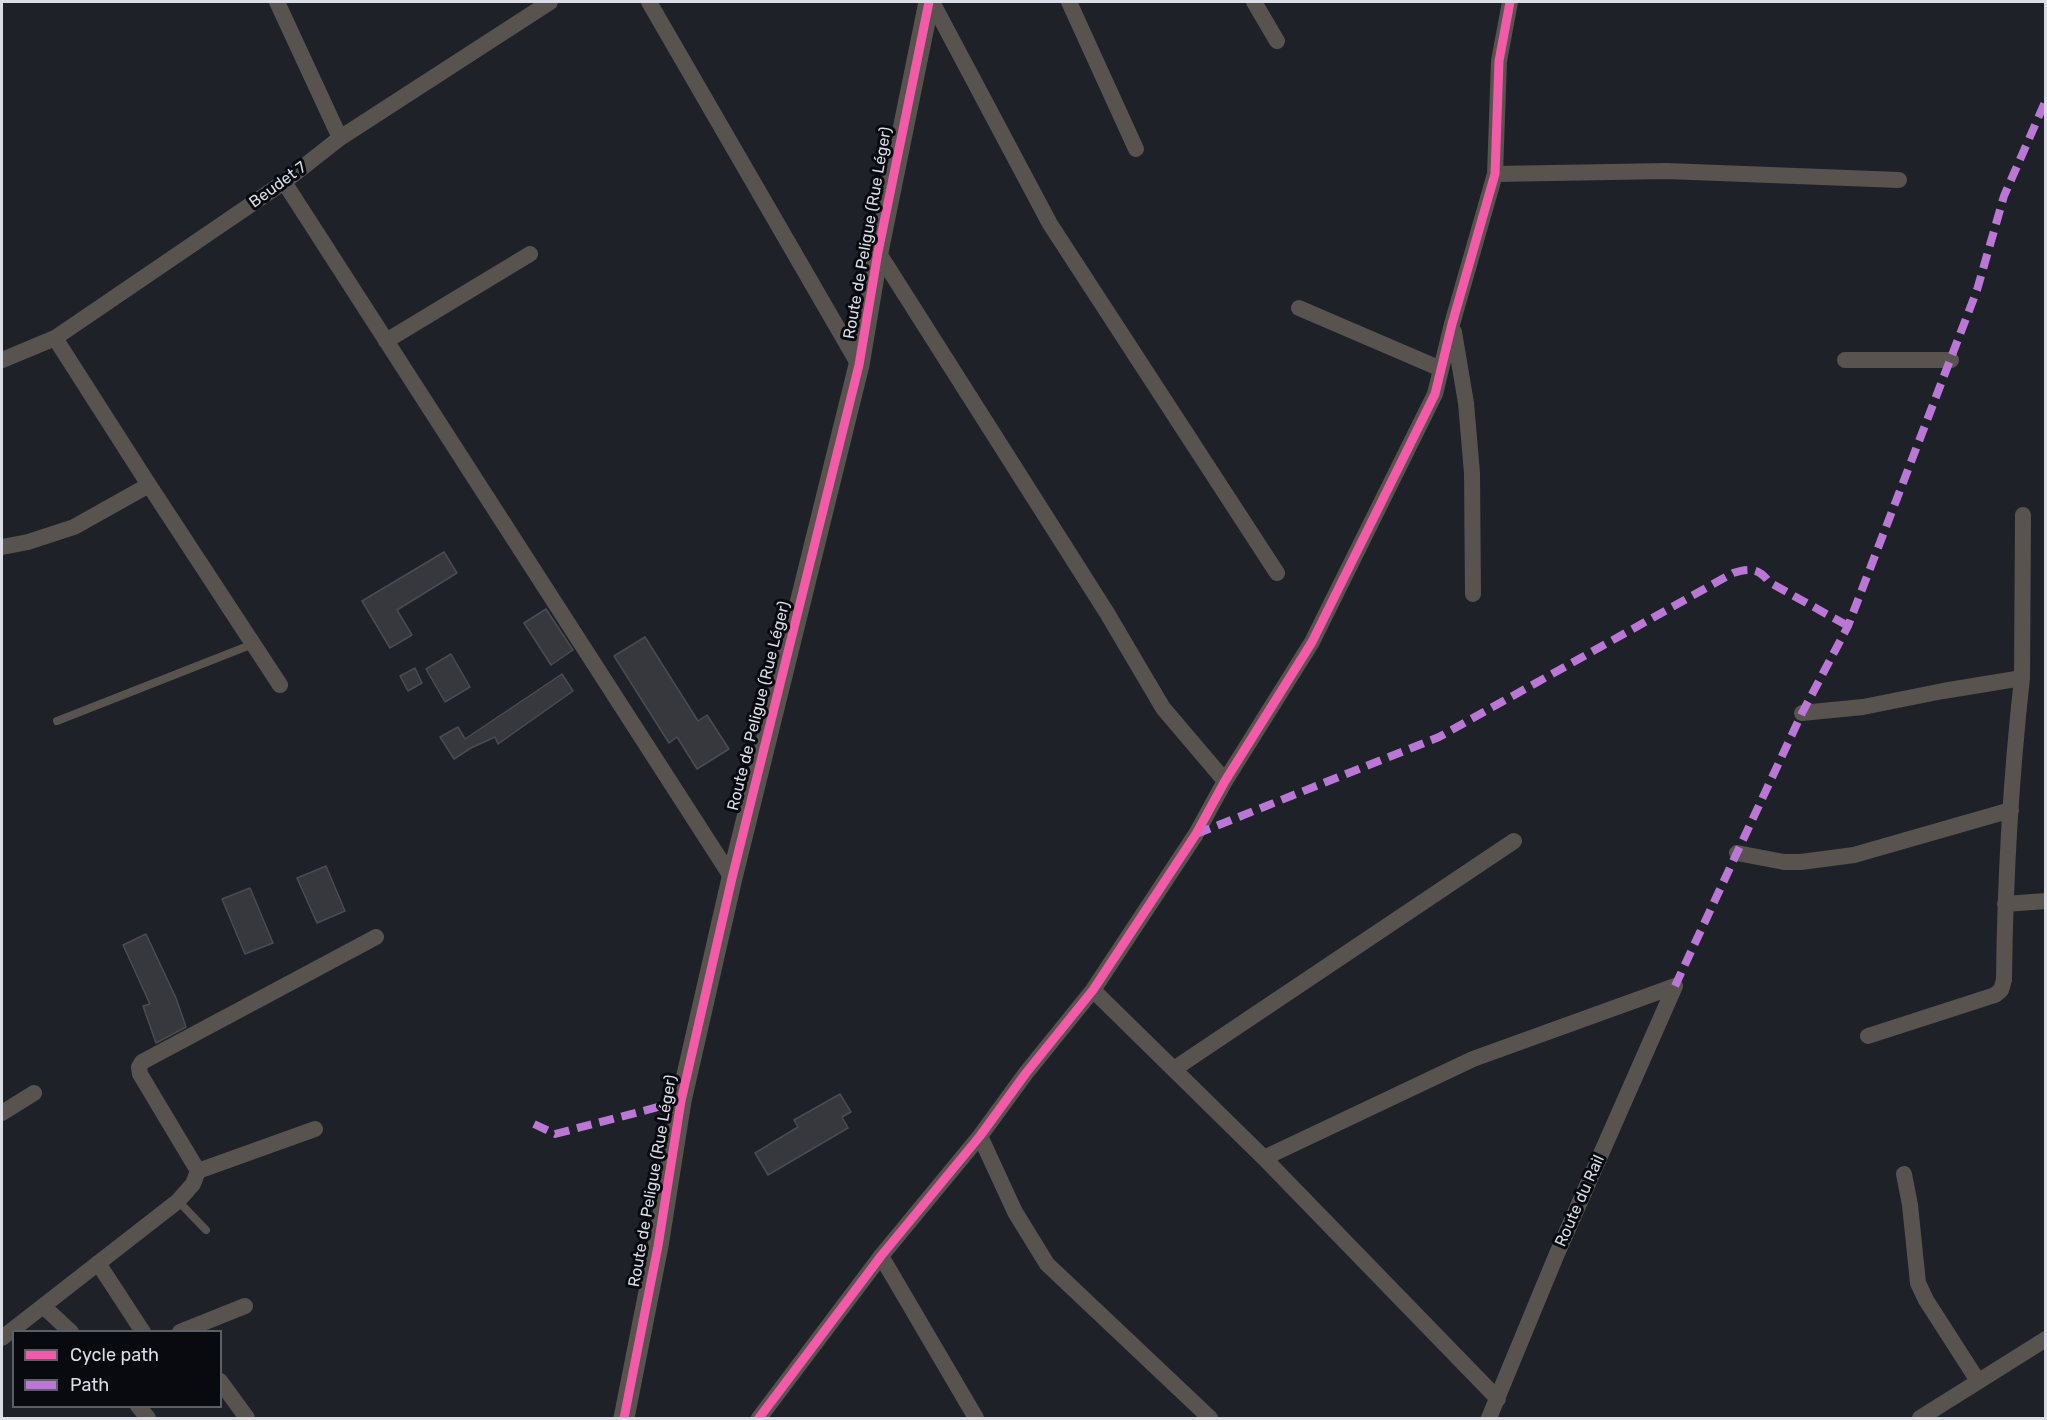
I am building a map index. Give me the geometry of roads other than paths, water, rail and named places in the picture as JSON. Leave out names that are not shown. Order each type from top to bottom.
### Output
[{"type":"street","points":[[277,2],[340,138]]},
{"type":"street","name":"Beudet 7","points":[[2,360],[55,338],[284,182],[340,138],[550,2]]},
{"type":"street","points":[[649,2],[860,364]]},
{"type":"street","points":[[930,2],[1050,224],[1277,573]]},
{"type":"street","name":"Route de Peligue (Rue Léger)","points":[[624,1419],[658,1246],[681,1101],[732,878],[860,364],[878,252],[930,2]]},
{"type":"street","points":[[1069,2],[1136,149]]},
{"type":"street","points":[[1254,2],[1276,41]]},
{"type":"street","points":[[759,1419],[881,1256],[980,1136],[1026,1073],[1093,990],[1196,834],[1225,782],[1312,642],[1435,394],[1452,324],[1495,174],[1499,61],[1510,2]]},
{"type":"street","points":[[1495,174],[1667,171],[1899,180]]},
{"type":"street","points":[[284,182],[732,878]]},
{"type":"street","points":[[878,252],[1107,613],[1163,708],[1225,782]]},
{"type":"street","points":[[386,341],[530,254]]},
{"type":"street","points":[[1299,308],[1441,369]]},
{"type":"street","points":[[1452,324],[1466,403],[1472,473],[1473,594]]},
{"type":"street","points":[[55,338],[280,684]]},
{"type":"street","points":[[1845,360],[1950,360]]},
{"type":"street","points":[[2,548],[74,527],[149,485]]},
{"type":"street","points":[[1868,1036],[1995,995],[2001,990],[2004,980],[2005,904],[2016,731],[2022,678],[2023,515]]},
{"type":"street","points":[[1802,713],[1863,707],[1943,690],[2022,678]]},
{"type":"street","points":[[1737,853],[1784,862],[1854,855],[2011,810]]},
{"type":"street","points":[[1174,1069],[1514,841]]},
{"type":"street","points":[[2005,904],[2046,901]]},
{"type":"street","points":[[198,1171],[140,1074],[139,1067],[142,1062],[376,937]]},
{"type":"street","name":"Route du Rail","points":[[1264,1158],[1473,1059],[1675,986],[1556,1256],[1489,1419]]},
{"type":"street","points":[[1093,990],[1264,1158],[1498,1399]]},
{"type":"street","points":[[2,1113],[33,1093]]},
{"type":"street","points":[[12,1330],[178,1201],[193,1184],[198,1171],[315,1129]]},
{"type":"street","points":[[980,1136],[1015,1212],[1047,1264],[1210,1419]]},
{"type":"street","points":[[1904,1174],[1910,1205],[1918,1283],[1926,1300],[1978,1381]]},
{"type":"street","points":[[881,1256],[976,1419]]},
{"type":"street","points":[[98,1263],[141,1330]]},
{"type":"street","points":[[43,1306],[69,1330]]},
{"type":"street","points":[[184,1330],[245,1306]]},
{"type":"street","points":[[1920,1419],[2046,1339]]},
{"type":"street","points":[[222,1384],[247,1419]]},
{"type":"lane","points":[[57,721],[253,644]]},
{"type":"lane","points":[[178,1201],[206,1230]]}]
